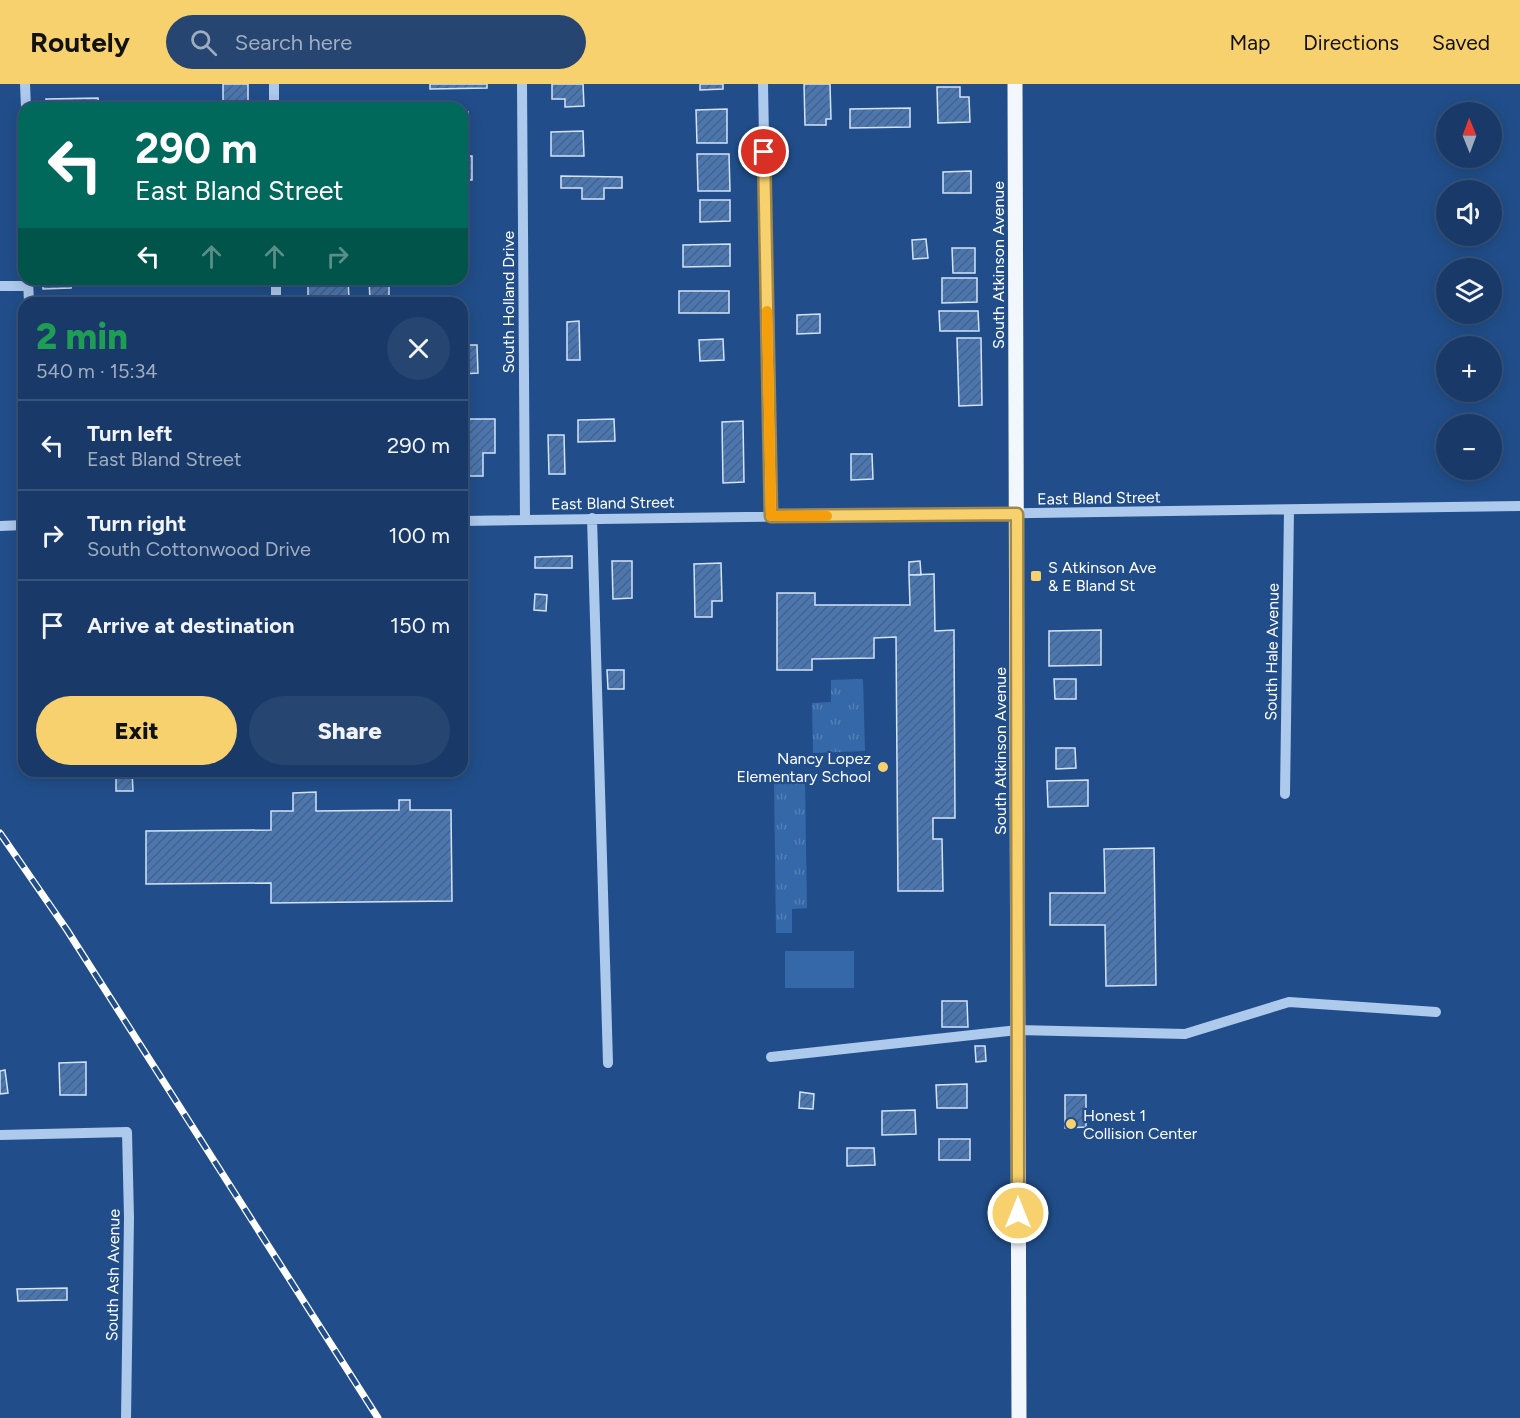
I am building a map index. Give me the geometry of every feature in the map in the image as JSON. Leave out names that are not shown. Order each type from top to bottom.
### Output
[{"type":"main road","name":"South Atkinson Avenue","points":[[1015,84],[1019,1418]]},
{"type":"street","points":[[25,84],[26,102]]},
{"type":"street","points":[[274,84],[274,102]]},
{"type":"street","name":"South Holland Drive","points":[[522,84],[525,520]]},
{"type":"street","points":[[763,84],[771,516]]},
{"type":"street","points":[[0,286],[18,283]]},
{"type":"street","name":"East Bland Street","points":[[468,520],[1520,506]]},
{"type":"street","name":"South Hale Avenue","points":[[1285,794],[1289,510]]},
{"type":"street","points":[[592,518],[608,1063]]},
{"type":"street","points":[[0,526],[18,525]]},
{"type":"street","points":[[771,1056],[1018,1030],[1185,1034],[1289,1002],[1437,1012]]},
{"type":"street","name":"South Ash Avenue","points":[[0,1136],[128,1132],[126,1418]]},
{"type":"green space","points":[[863,679],[865,751],[813,753],[812,703],[831,702],[831,680]]},
{"type":"green space","points":[[774,781],[805,781],[807,908],[792,909],[792,933],[776,933]]},
{"type":"green space","points":[[785,951],[854,951],[854,988],[785,988]]},
{"type":"building","points":[[223,84],[248,84],[248,101],[223,102]]},
{"type":"building","points":[[430,84],[487,84],[487,88],[430,89]]},
{"type":"building","points":[[552,84],[583,84],[584,106],[565,107],[565,99],[552,99]]},
{"type":"building","points":[[700,84],[723,84],[723,89],[700,90]]},
{"type":"building","points":[[804,84],[830,84],[831,119],[826,119],[826,125],[805,125]]},
{"type":"building","points":[[937,87],[960,87],[960,97],[969,97],[970,122],[938,123]]},
{"type":"building","points":[[98,98],[98,102],[46,102],[46,99]]},
{"type":"building","points":[[910,108],[910,127],[850,128],[850,109]]},
{"type":"building","points":[[727,109],[727,143],[697,143],[696,110]]},
{"type":"building","points":[[583,131],[584,156],[551,156],[551,132]]},
{"type":"building","points":[[697,154],[729,154],[730,191],[698,191]]},
{"type":"building","points":[[468,156],[472,156],[472,180],[468,180]]},
{"type":"building","points":[[971,171],[971,193],[943,193],[943,172]]},
{"type":"building","points":[[561,176],[622,177],[622,188],[604,188],[604,199],[582,199],[582,188],[561,188]]},
{"type":"building","points":[[700,200],[730,200],[730,221],[700,222]]},
{"type":"building","points":[[926,239],[928,258],[913,259],[912,240]]},
{"type":"building","points":[[730,244],[730,266],[683,267],[683,245]]},
{"type":"building","points":[[952,248],[975,248],[975,273],[953,273]]},
{"type":"building","points":[[942,278],[977,278],[977,302],[942,303]]},
{"type":"building","points":[[43,285],[71,285],[71,288],[43,289]]},
{"type":"building","points":[[308,285],[348,285],[349,297],[308,297]]},
{"type":"building","points":[[369,285],[389,285],[389,297],[370,297]]},
{"type":"building","points":[[679,291],[729,291],[729,313],[679,313]]},
{"type":"building","points":[[939,311],[978,311],[979,331],[940,331]]},
{"type":"building","points":[[820,314],[820,333],[797,334],[797,315]]},
{"type":"building","points":[[579,321],[580,360],[567,360],[567,322]]},
{"type":"building","points":[[957,338],[981,338],[982,405],[959,406]]},
{"type":"building","points":[[723,339],[724,360],[700,361],[699,340]]},
{"type":"building","points":[[468,345],[477,345],[478,373],[468,374]]},
{"type":"building","points":[[468,419],[495,419],[495,453],[483,453],[483,476],[468,476]]},
{"type":"building","points":[[614,419],[615,441],[578,442],[578,420]]},
{"type":"building","points":[[743,421],[744,482],[723,483],[722,422]]},
{"type":"building","points":[[548,435],[564,435],[565,474],[549,474]]},
{"type":"building","points":[[851,454],[872,454],[873,479],[851,480]]},
{"type":"building","points":[[572,556],[572,568],[535,568],[535,557]]},
{"type":"building","points":[[612,561],[632,561],[632,598],[613,599]]},
{"type":"building","points":[[920,561],[921,575],[909,575],[909,562]]},
{"type":"building","points":[[721,563],[722,601],[712,601],[712,617],[695,617],[694,564]]},
{"type":"building","points":[[934,574],[935,631],[954,630],[955,818],[933,818],[933,839],[942,839],[943,891],[898,891],[896,637],[874,638],[874,658],[812,659],[812,670],[777,670],[777,593],[815,593],[815,605],[910,605],[909,575]]},
{"type":"building","points":[[535,594],[547,595],[546,611],[534,610]]},
{"type":"building","points":[[1101,630],[1101,665],[1049,666],[1049,631]]},
{"type":"building","points":[[607,670],[624,670],[624,689],[608,689]]},
{"type":"building","points":[[1054,679],[1076,679],[1076,699],[1055,699]]},
{"type":"building","points":[[1056,748],[1075,748],[1076,768],[1056,769]]},
{"type":"building","points":[[116,777],[132,777],[133,791],[116,791]]},
{"type":"building","points":[[1088,780],[1088,806],[1048,807],[1047,781]]},
{"type":"building","points":[[316,792],[316,811],[399,810],[399,800],[410,800],[410,810],[451,810],[452,901],[271,903],[271,883],[146,884],[146,831],[271,830],[271,811],[293,811],[293,793]]},
{"type":"building","points":[[1154,848],[1156,985],[1106,986],[1105,925],[1050,925],[1050,893],[1105,893],[1104,849]]},
{"type":"building","points":[[942,1001],[967,1001],[968,1027],[942,1027]]},
{"type":"building","points":[[975,1046],[985,1046],[986,1061],[976,1062]]},
{"type":"building","points":[[86,1062],[86,1095],[60,1095],[59,1063]]},
{"type":"building","points":[[5,1070],[8,1093],[0,1094],[0,1071]]},
{"type":"building","points":[[967,1084],[967,1108],[937,1108],[936,1085]]},
{"type":"building","points":[[800,1092],[814,1094],[813,1109],[799,1108]]},
{"type":"building","points":[[1065,1095],[1086,1095],[1086,1127],[1065,1128]]},
{"type":"building","points":[[915,1110],[916,1134],[882,1135],[882,1111]]},
{"type":"building","points":[[939,1139],[970,1139],[970,1160],[939,1160]]},
{"type":"building","points":[[847,1148],[874,1148],[875,1165],[847,1166]]},
{"type":"building","points":[[67,1288],[67,1300],[18,1301],[17,1289]]},
{"type":"railway","points":[[0,833],[67,930],[378,1418]]},
{"type":"slow traffic","points":[[767,311],[771,516],[827,516]]},
{"type":"place","name":"S Atkinson Ave & E Bland St","points":[[1036,576]]},
{"type":"place","name":"Nancy Lopez Elementary School","points":[[883,767]]},
{"type":"place","name":"Honest 1 Collision Center","points":[[1071,1124]]},
{"type":"route","points":[[764,152],[771,516],[1017,514],[1018,1213]]}]
